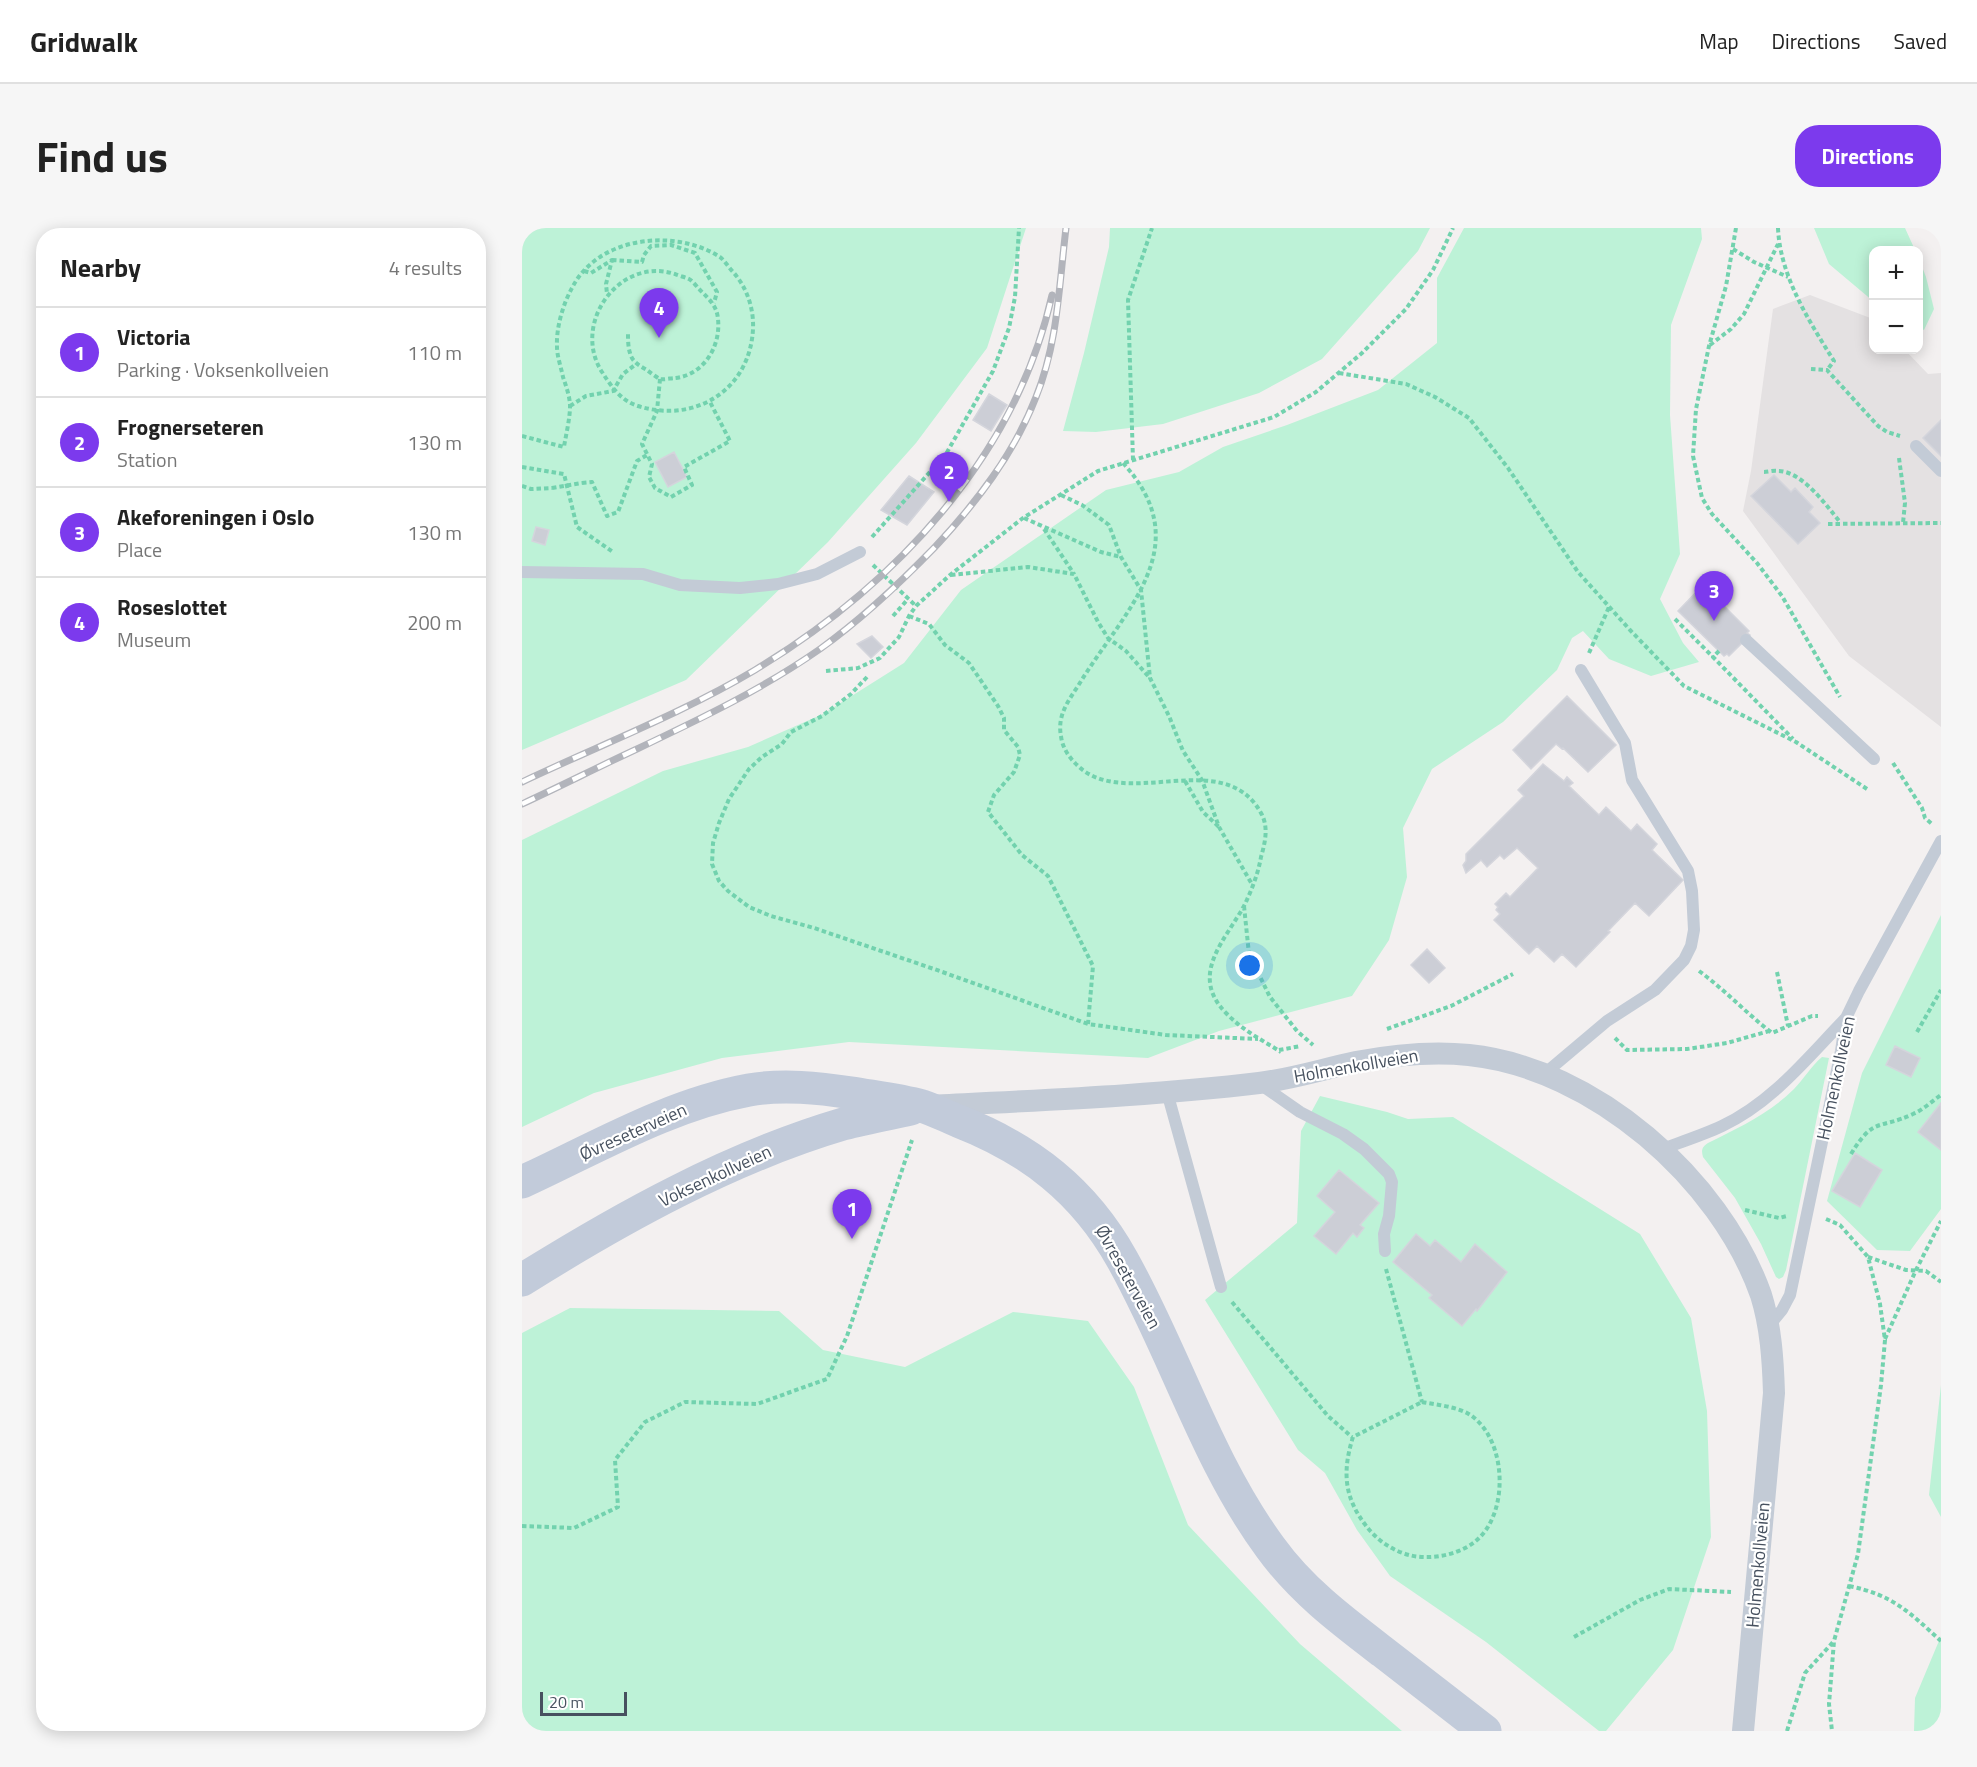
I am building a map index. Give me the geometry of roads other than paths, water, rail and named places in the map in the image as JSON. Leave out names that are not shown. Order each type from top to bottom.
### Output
[{"type":"main road","name":"Øvreseterveien","points":[[522,1182],[647,1122],[693,1105],[751,1090],[791,1088],[875,1096],[923,1106],[1004,1141],[1061,1181],[1102,1226],[1123,1260],[1233,1488],[1252,1522],[1279,1560],[1332,1613],[1485,1731]]},
{"type":"main road","name":"Voksenkollveien","points":[[522,1280],[634,1215],[751,1157],[844,1124],[923,1106]]},
{"type":"street","name":"Holmenkollveien","points":[[923,1106],[1167,1092],[1259,1083],[1414,1054],[1445,1053],[1504,1061],[1543,1075],[1596,1101],[1636,1128],[1662,1149],[1713,1205],[1751,1271],[1761,1297],[1768,1327],[1773,1362],[1774,1393],[1743,1731]]},
{"type":"lane","points":[[1916,446],[1941,471]]},
{"type":"lane","points":[[522,572],[643,574],[680,585],[740,588],[778,584],[817,574],[860,552]]},
{"type":"lane","points":[[1746,640],[1874,759]]},
{"type":"lane","points":[[1543,1075],[1602,1025],[1654,990],[1684,960],[1691,946],[1694,912],[1688,871],[1632,780],[1625,743],[1581,670]]},
{"type":"lane","name":"Holmenkollveien","points":[[1768,1327],[1782,1310],[1790,1294],[1846,1018],[1941,841]]},
{"type":"lane","points":[[1662,1149],[1722,1126],[1755,1107],[1780,1087],[1846,1018]]},
{"type":"lane","points":[[1259,1083],[1300,1112],[1342,1134],[1364,1149],[1389,1174],[1392,1190],[1384,1234],[1385,1251]]},
{"type":"lane","points":[[1167,1092],[1221,1287]]},
{"type":"railway","points":[[522,804],[708,715],[798,664],[836,638],[894,588],[935,547],[993,477],[1017,438],[1036,397],[1053,335],[1066,228]]},
{"type":"railway","points":[[522,782],[669,715],[755,670],[806,636],[855,599],[901,557],[942,512],[979,463],[1010,410],[1035,354],[1052,295]]},
{"type":"place","name":"Roseslottet","points":[[659,338]]},
{"type":"place","name":"Frognerseteren","points":[[949,502]]},
{"type":"place","name":"Akeforeningen i Oslo","points":[[1714,621]]},
{"type":"place","name":"Victoria","points":[[852,1239]]}]
